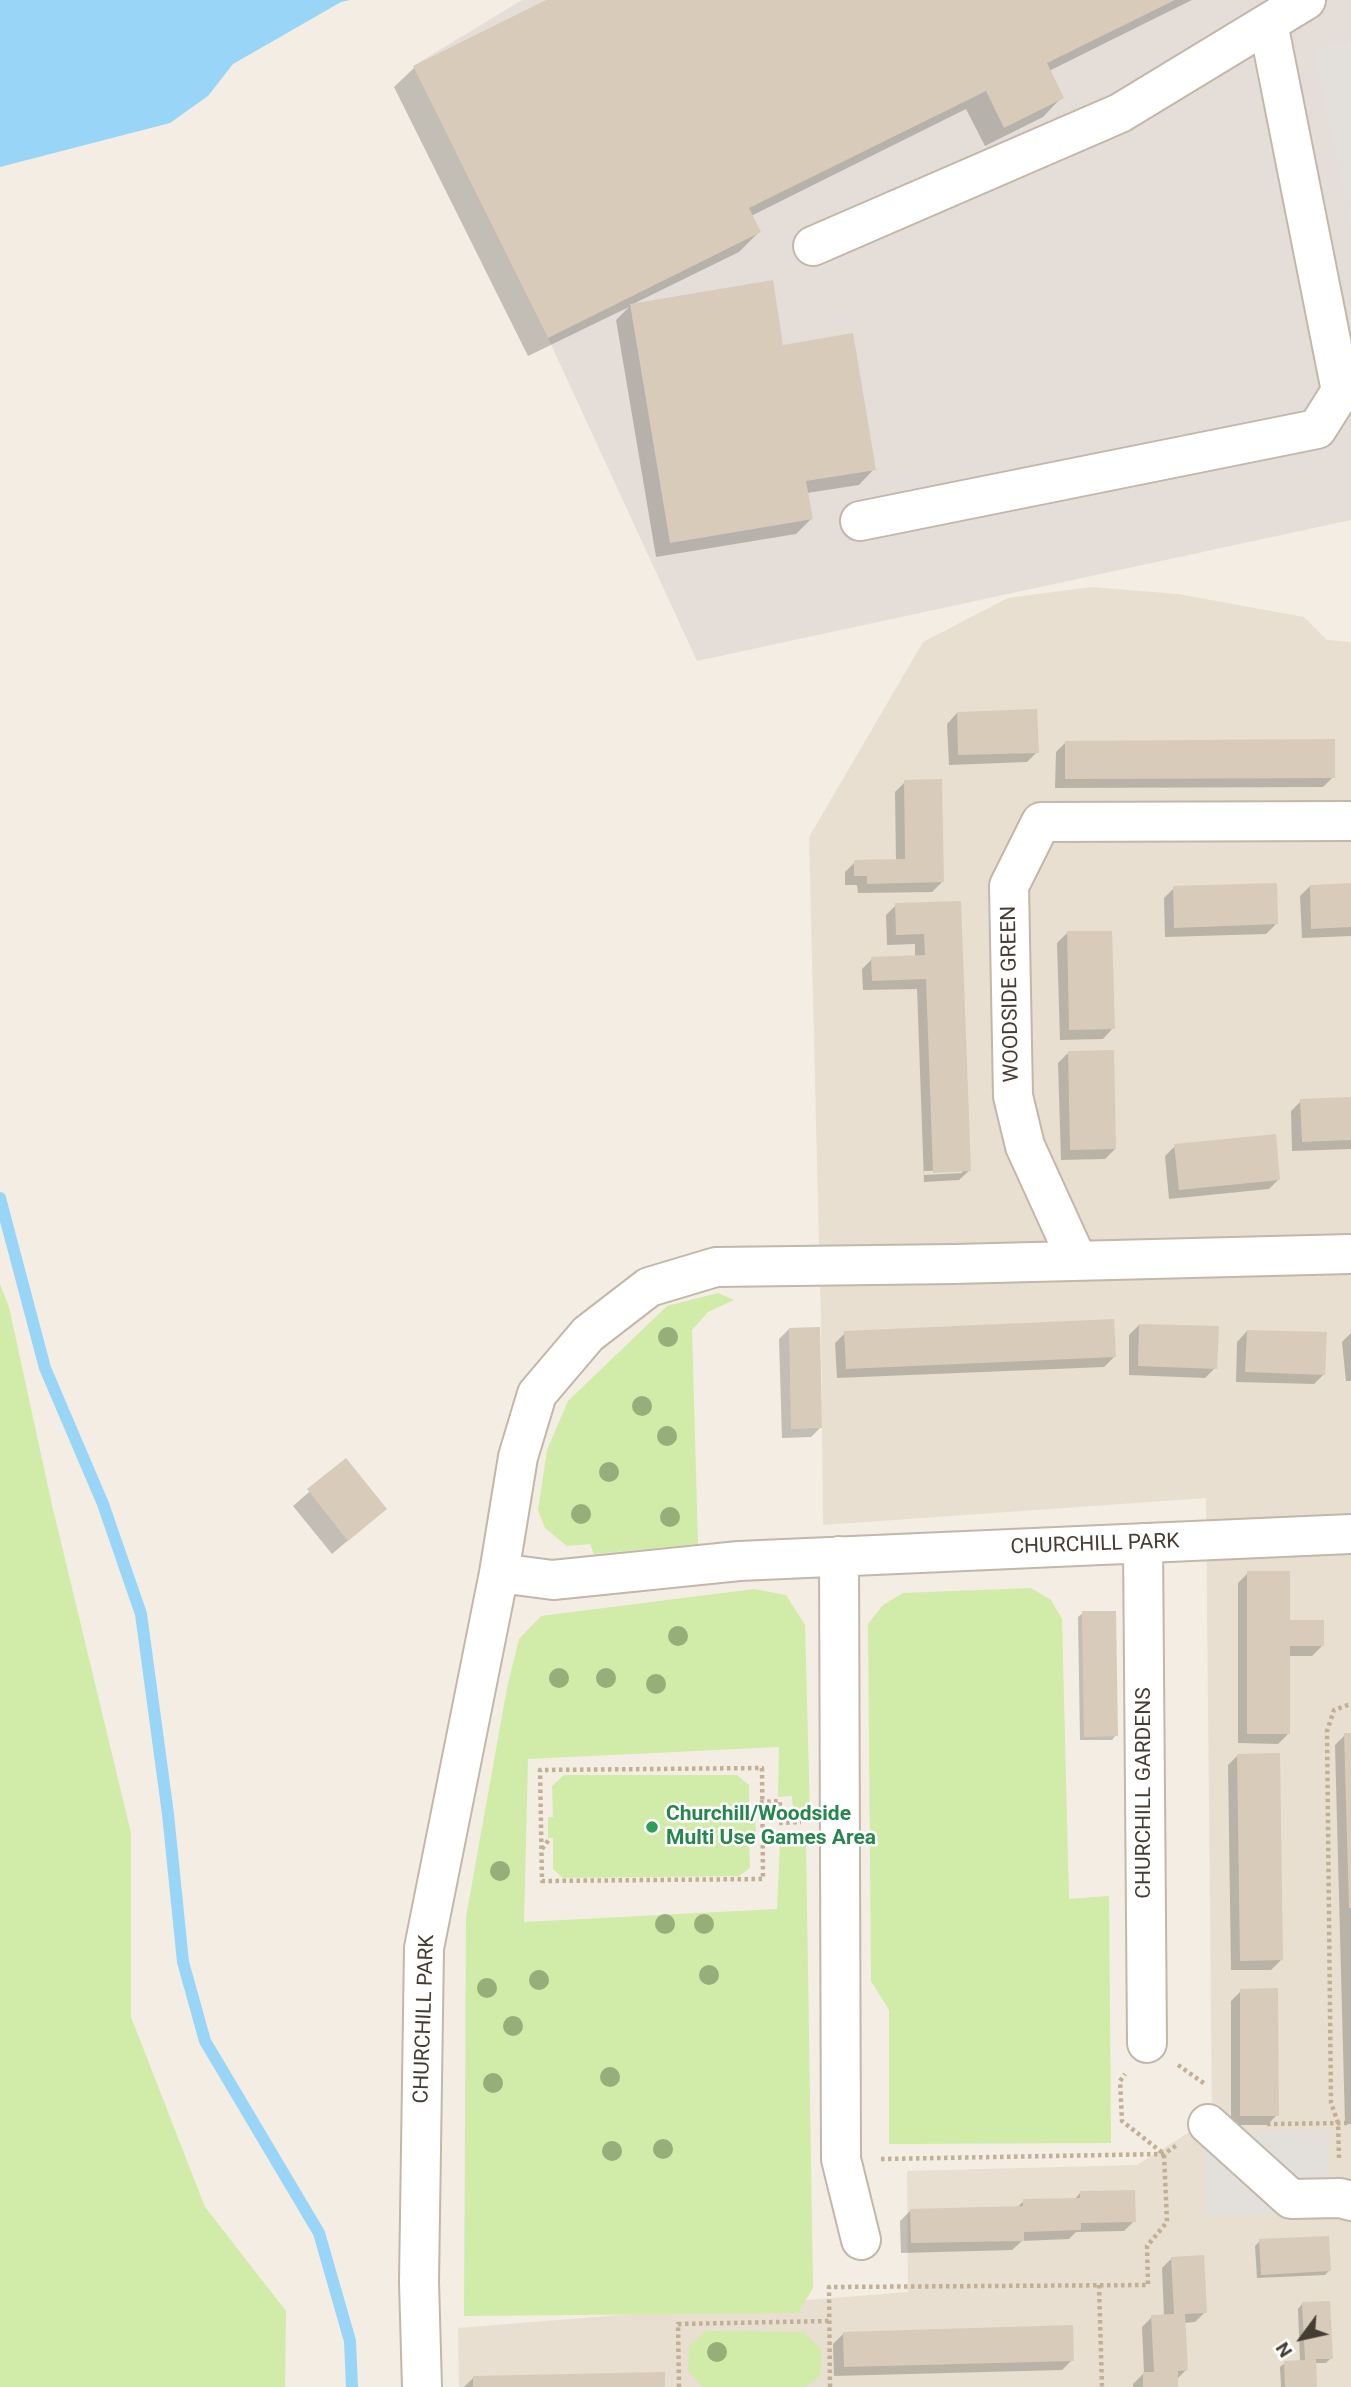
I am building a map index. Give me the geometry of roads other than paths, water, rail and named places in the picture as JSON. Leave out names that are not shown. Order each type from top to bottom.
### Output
[{"type":"street","points":[[813,246],[1120,113],[1306,0]]},
{"type":"street","points":[[860,521],[1317,429],[1346,390],[1268,23]]},
{"type":"street","name":"WOODSIDE GREEN","points":[[1077,1260],[1025,1146],[1013,1096],[1009,886],[1041,822],[1351,821]]},
{"type":"street","points":[[1077,1260],[1351,1254]]},
{"type":"street","name":"CHURCHILL PARK","points":[[422,2387],[419,2282],[424,1948],[499,1573],[518,1457],[537,1394],[588,1334],[649,1287],[716,1267],[1077,1260]]},
{"type":"street","name":"CHURCHILL PARK","points":[[499,1573],[553,1580],[738,1561],[1351,1534]]},
{"type":"street","name":"CHURCHILL GARDENS","points":[[1143,1542],[1147,2043]]},
{"type":"street","points":[[839,1556],[841,2159],[861,2240]]},
{"type":"street","points":[[1208,2124],[1291,2199],[1345,2199]]},
{"type":"water","points":[[0,0],[350,0],[341,2],[233,64],[208,96],[170,123],[0,167]]},
{"type":"waterway","points":[[0,1198],[45,1368],[103,1504],[141,1614],[168,1814],[183,1962],[205,2041],[319,2233],[350,2341],[352,2387]]},
{"type":"place","name":"Churchill/Woodside Multi Use Games Area","points":[[652,1827]]}]
